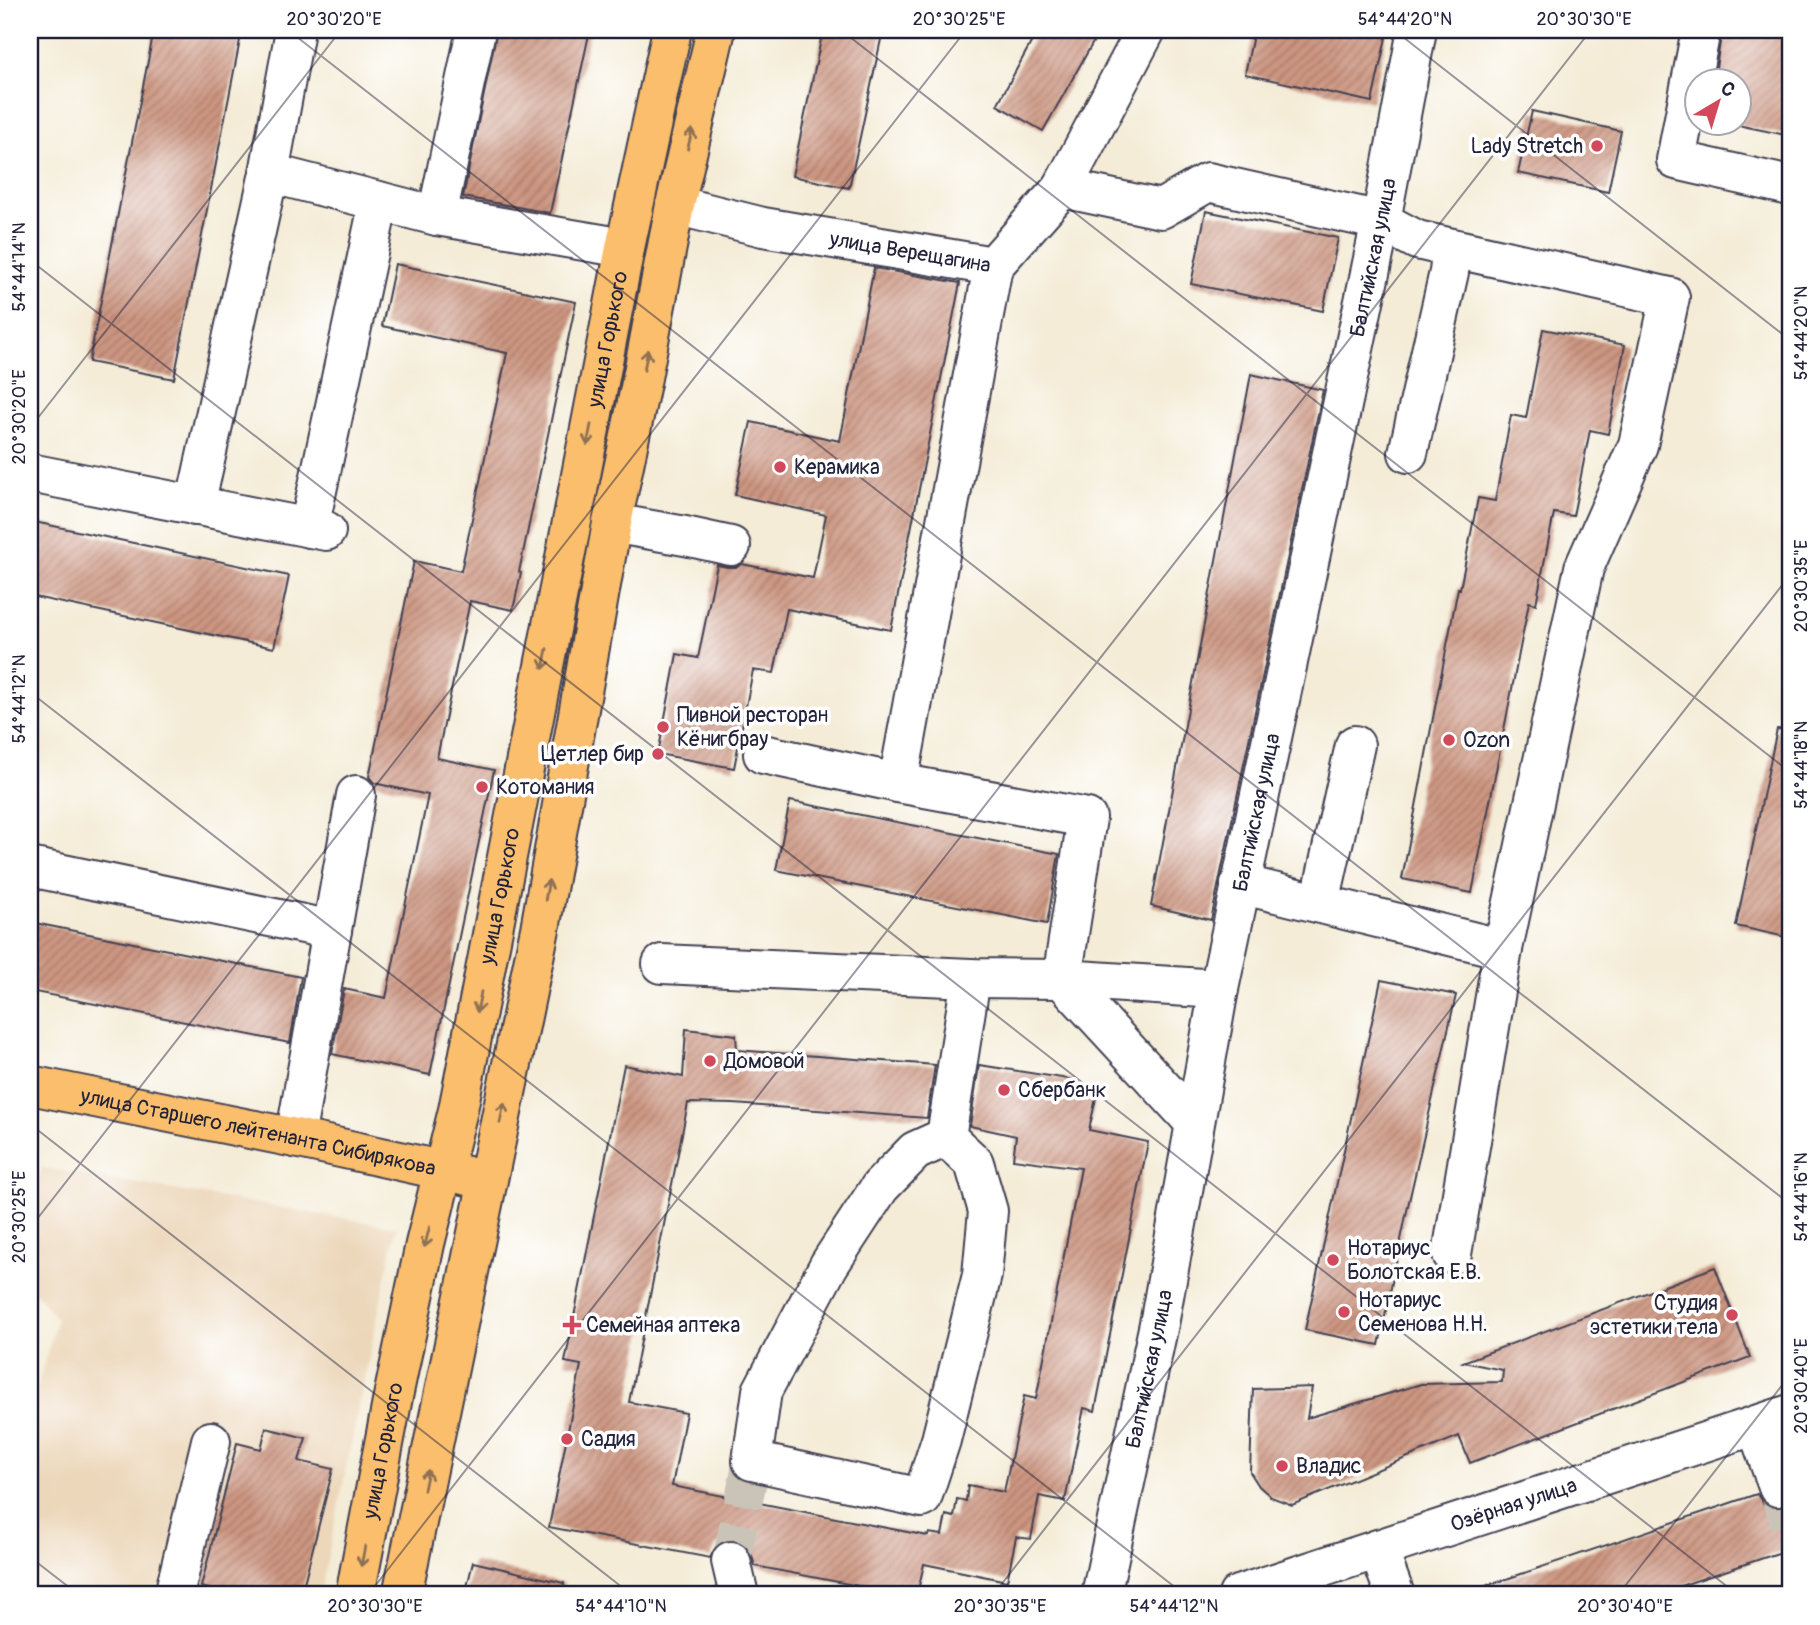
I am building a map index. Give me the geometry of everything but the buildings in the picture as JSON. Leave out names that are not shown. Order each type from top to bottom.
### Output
[{"type":"main road","name":"улица Горького","points":[[355,1595],[425,1244],[458,1110],[625,248],[672,30]]},
{"type":"main road","name":"улица Горького","points":[[402,1595],[540,929],[612,523],[675,205],[716,30]]},
{"type":"main road","name":"улица Старшего лейтенанта Сибирякова","points":[[30,1084],[488,1180]]},
{"type":"street","points":[[195,506],[268,173],[295,30]]},
{"type":"street","points":[[437,216],[476,30]]},
{"type":"street","name":"улица Верещагина","points":[[675,205],[763,227],[993,266],[1062,188],[1146,30]]},
{"type":"street","name":"Балтийская улица","points":[[1101,1595],[1160,1319],[1194,1122],[1240,884],[1381,221],[1417,30]]},
{"type":"street","points":[[1701,30],[1676,160],[1790,187]]},
{"type":"street","points":[[268,173],[437,216],[625,248]]},
{"type":"street","points":[[1062,188],[1161,209],[1208,182],[1381,221],[1417,240],[1670,297],[1638,445],[1584,568],[1503,949],[1452,1254]]},
{"type":"street","points":[[30,473],[317,530],[379,201]]},
{"type":"street","points":[[1408,453],[1449,272],[1452,248]]},
{"type":"street","points":[[898,783],[993,266]]},
{"type":"street","points":[[612,523],[731,546]]},
{"type":"street","points":[[1320,903],[1355,745]]},
{"type":"street","points":[[763,754],[898,783],[1087,818],[1062,979]]},
{"type":"street","points":[[295,1138],[356,795]]},
{"type":"street","points":[[30,867],[332,930]]},
{"type":"street","points":[[1240,884],[1503,949]]},
{"type":"street","points":[[662,964],[971,978],[1062,979],[1219,989]]},
{"type":"street","points":[[946,1137],[971,978]]},
{"type":"street","points":[[1062,979],[1194,1122]]},
{"type":"street","points":[[946,1137],[974,1163],[988,1211],[982,1275],[940,1440],[922,1498],[752,1461],[761,1391],[829,1265],[880,1186],[915,1151],[946,1137]]},
{"type":"street","points":[[1773,1420],[1778,1487]]},
{"type":"street","name":"Озёрная улица","points":[[1238,1595],[1773,1420]]},
{"type":"street","points":[[174,1595],[211,1441]]},
{"type":"street","points":[[1378,1549],[1395,1595]]},
{"type":"shaded area","points":[[42,1168],[396,1227],[320,1595],[30,1595],[30,1412],[57,1319],[30,1285],[30,1206]]},
{"type":"tunnel","points":[[731,1561],[752,1461]]},
{"type":"tunnel","points":[[1778,1487],[1790,1525]]},
{"type":"place","name":"Lady Stretch","points":[[1597,146]]},
{"type":"place","name":"Керамика","points":[[780,467]]},
{"type":"place","name":"Пивной ресторан Кёнигбрау","points":[[663,727]]},
{"type":"place","name":"Ozon","points":[[1449,740]]},
{"type":"place","name":"Цетлер бир","points":[[658,754]]},
{"type":"place","name":"Котомания","points":[[482,787]]},
{"type":"place","name":"Домовой","points":[[710,1061]]},
{"type":"place","name":"Сбербанк","points":[[1004,1090]]},
{"type":"place","name":"Нотариус Болотская Е.В.","points":[[1333,1260]]},
{"type":"place","name":"Нотариус Семенова Н.Н.","points":[[1344,1312]]},
{"type":"place","name":"Студия эстетики тела","points":[[1732,1315]]},
{"type":"place","name":"Семейная аптека","points":[[572,1325]]},
{"type":"place","name":"Садия","points":[[567,1439]]},
{"type":"place","name":"Владис","points":[[1282,1466]]}]
